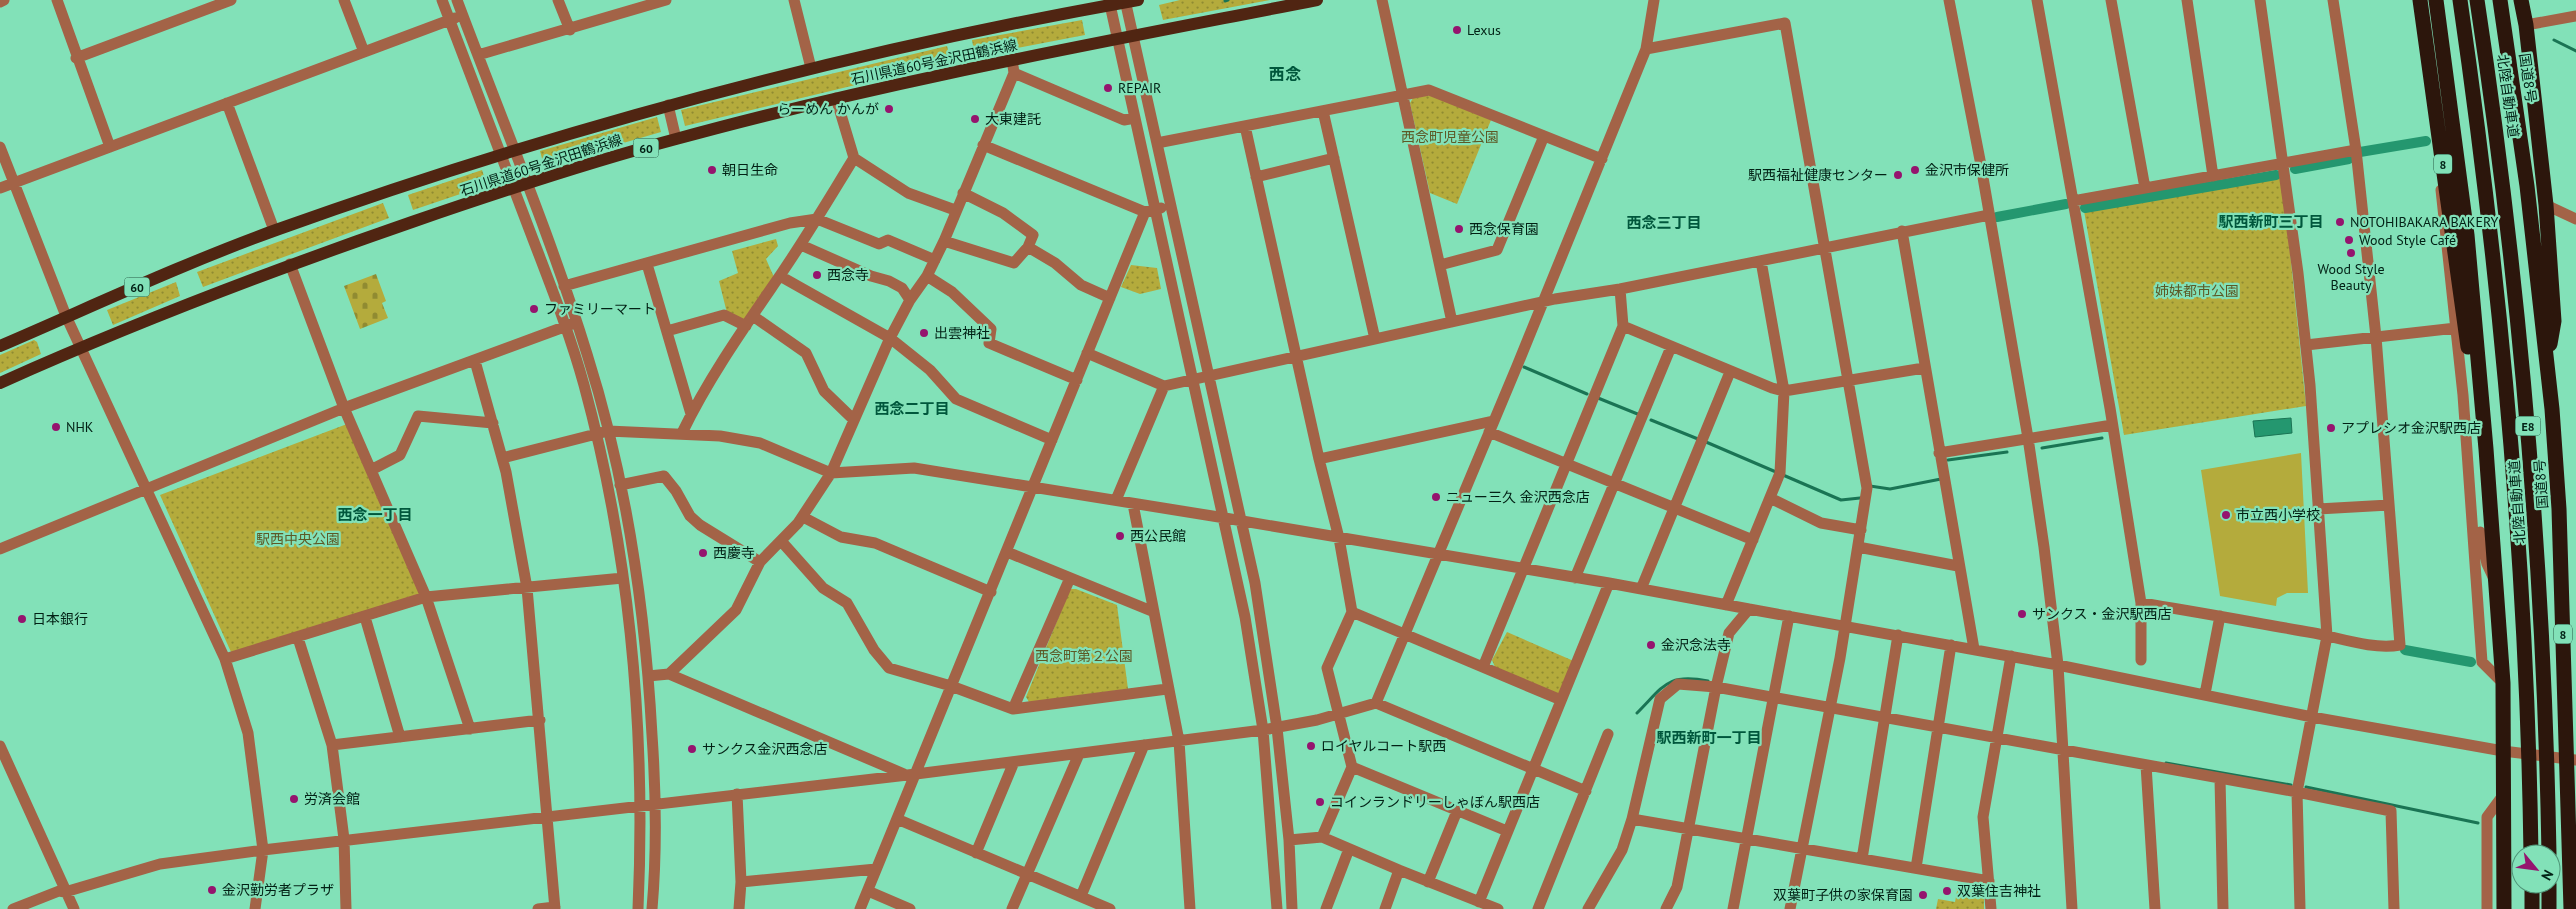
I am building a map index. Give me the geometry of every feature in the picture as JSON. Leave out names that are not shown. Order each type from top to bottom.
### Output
[{"type":"highway","name":"8","points":[[2420,0],[2477,413],[2486,449]]},
{"type":"highway","name":"8","points":[[2436,0],[2467,236],[2486,449],[2503,683],[2505,793],[2504,909]]},
{"type":"highway","name":"北陸自動車道","points":[[2460,0],[2492,231],[2505,356],[2524,631],[2532,844]]},
{"type":"highway","name":"北陸自動車道","points":[[2477,0],[2500,157],[2523,366],[2542,631],[2549,844]]},
{"type":"highway","name":"国道8号","points":[[2500,0],[2527,186],[2547,360],[2559,509],[2571,760],[2570,909]]},
{"type":"highway","name":"8","points":[[2521,0],[2526,25],[2546,205],[2554,321],[2547,360]]},
{"type":"highway","points":[[2532,894],[2532,909]]},
{"type":"highway","points":[[2549,894],[2549,909]]},
{"type":"main road","name":"石川県道60号金沢田鶴浜線","points":[[0,383],[290,264],[526,183],[676,139],[836,98],[1012,60],[1317,0]]},
{"type":"main road","name":"石川県道60号金沢田鶴浜線","points":[[0,346],[66,316],[274,230],[513,150],[668,105],[811,68],[1110,3],[1130,1]]},
{"type":"street","points":[[0,2],[4,0]]},
{"type":"street","points":[[57,0],[76,58],[110,147]]},
{"type":"street","points":[[76,58],[231,0]]},
{"type":"street","points":[[344,0],[364,52]]},
{"type":"street","points":[[442,0],[513,188],[571,325],[608,431],[620,485],[644,625],[656,803],[652,909]]},
{"type":"street","points":[[457,0],[564,286],[584,385],[611,502],[624,578],[635,662],[641,805],[638,909]]},
{"type":"street","points":[[558,0],[570,30]]},
{"type":"street","points":[[478,55],[570,30],[666,0]]},
{"type":"street","points":[[794,0],[811,68]]},
{"type":"street","points":[[1382,0],[1452,322]]},
{"type":"street","points":[[1376,703],[1407,634],[1646,49],[1654,0]]},
{"type":"street","points":[[1949,0],[1980,160],[2028,438],[2058,665],[2072,909]]},
{"type":"street","points":[[2037,0],[2112,425],[2140,604],[2142,660]]},
{"type":"street","points":[[2111,0],[2144,188]]},
{"type":"street","points":[[2187,0],[2213,176]]},
{"type":"street","points":[[2260,0],[2284,164],[2306,344],[2327,636],[2297,792],[2300,909]]},
{"type":"street","points":[[2140,604],[2220,616],[2390,647],[2400,645],[2376,337],[2356,150],[2333,0]]},
{"type":"street","points":[[1130,1],[1133,36],[1242,521],[1265,639],[1278,728],[1292,909]]},
{"type":"street","points":[[1110,3],[1135,118],[1150,211],[1194,380],[1246,617],[1263,730],[1277,909]]},
{"type":"street","points":[[0,188],[462,15]]},
{"type":"street","points":[[2526,25],[2576,16]]},
{"type":"street","points":[[1646,49],[1785,23],[1849,380],[1867,488],[1845,625],[1790,909]]},
{"type":"street","points":[[669,674],[736,610],[760,562],[782,542],[803,517],[831,473],[890,338],[910,300],[927,276],[944,241],[955,210],[1014,73],[1012,60]]},
{"type":"street","points":[[1014,73],[1124,120],[1135,118]]},
{"type":"street","points":[[1157,143],[1429,90],[1602,159]]},
{"type":"street","points":[[836,98],[854,158],[908,193],[955,210]]},
{"type":"street","points":[[227,103],[274,230]]},
{"type":"street","points":[[668,105],[676,139]]},
{"type":"street","points":[[1323,111],[1375,339]]},
{"type":"street","points":[[1245,126],[1319,459],[1340,538],[1352,612],[1327,668],[1352,768],[1322,837]]},
{"type":"street","points":[[1440,265],[1497,250],[1544,136]]},
{"type":"street","points":[[2440,141],[2441,206],[2463,395],[2482,662],[2503,683]]},
{"type":"street","points":[[983,146],[1150,211],[1170,206]]},
{"type":"street","points":[[0,147],[66,316],[225,659],[248,733],[263,850],[255,909]]},
{"type":"street","points":[[2073,201],[2356,150]]},
{"type":"street","points":[[682,433],[691,414],[817,219],[854,158]]},
{"type":"street","points":[[1256,177],[1334,158]]},
{"type":"street","points":[[944,241],[1014,263],[1028,247],[1033,235],[1003,213],[963,193]]},
{"type":"street","points":[[2546,205],[2576,219]]},
{"type":"street","points":[[860,909],[898,819],[911,774],[991,592],[1110,298],[1150,211]]},
{"type":"street","points":[[1087,354],[1164,386],[1544,302],[1989,215]]},
{"type":"street","points":[[564,286],[790,223],[817,219],[878,244],[888,240],[934,260]]},
{"type":"street","points":[[1902,231],[1958,566],[1974,649]]},
{"type":"street","points":[[800,245],[871,276],[889,281],[902,288],[910,300]]},
{"type":"street","points":[[1028,247],[1055,263],[1081,285],[1110,298]]},
{"type":"street","points":[[1726,605],[1780,473],[1784,391],[1761,261]]},
{"type":"street","points":[[290,264],[344,408],[426,598],[470,729]]},
{"type":"street","points":[[647,264],[691,414]]},
{"type":"street","points":[[780,276],[890,338],[930,370],[956,399],[1052,440]]},
{"type":"street","points":[[927,276],[952,292],[991,329],[989,343],[1076,380]]},
{"type":"street","points":[[1483,667],[1623,326],[1620,288]]},
{"type":"street","points":[[667,331],[724,315],[750,321],[806,353],[824,391],[854,420]]},
{"type":"street","points":[[0,549],[344,408],[571,325]]},
{"type":"street","points":[[1623,326],[1730,372],[1784,391],[1924,368]]},
{"type":"street","points":[[2306,344],[2456,328]]},
{"type":"street","points":[[1575,578],[1671,347]]},
{"type":"street","points":[[475,361],[502,458],[527,588],[555,908],[538,909]]},
{"type":"street","points":[[1641,589],[1730,372]]},
{"type":"street","points":[[1116,500],[1164,386]]},
{"type":"street","points":[[2463,395],[2477,413]]},
{"type":"street","points":[[371,470],[400,455],[418,416],[493,423]]},
{"type":"street","points":[[1940,453],[2112,425]]},
{"type":"street","points":[[1319,459],[1491,426],[1566,463],[1753,540]]},
{"type":"street","points":[[502,458],[608,431],[720,436],[760,443],[831,473],[914,468],[1116,500],[1845,625],[2312,716],[2503,751],[2571,760]]},
{"type":"street","points":[[620,485],[664,476],[676,490],[690,516],[700,526],[760,562]]},
{"type":"street","points":[[1770,498],[1821,522],[1861,530]]},
{"type":"street","points":[[1134,504],[1167,689],[1179,741],[1190,909]]},
{"type":"street","points":[[2318,509],[2389,505]]},
{"type":"street","points":[[803,517],[841,536],[875,543],[991,592]]},
{"type":"street","points":[[2474,532],[2480,532],[2486,564],[2495,580]]},
{"type":"street","points":[[782,542],[823,588],[847,603],[874,650],[889,668],[951,686],[1013,709],[1167,689]]},
{"type":"street","points":[[1858,547],[1958,566]]},
{"type":"street","points":[[1007,552],[1154,612]]},
{"type":"street","points":[[225,659],[426,598],[478,591],[624,578]]},
{"type":"street","points":[[1013,709],[1070,578]]},
{"type":"street","points":[[1479,902],[1608,583]]},
{"type":"street","points":[[1666,909],[1677,887],[1717,683],[1729,633],[1749,610]]},
{"type":"street","points":[[1352,612],[1561,700]]},
{"type":"street","points":[[1733,909],[1789,616]]},
{"type":"street","points":[[2205,694],[2220,616]]},
{"type":"street","points":[[365,617],[400,737]]},
{"type":"street","points":[[631,626],[644,625]]},
{"type":"street","points":[[1862,859],[1898,635]]},
{"type":"street","points":[[298,638],[332,745],[344,839],[346,909]]},
{"type":"street","points":[[1916,868],[1951,645]]},
{"type":"street","points":[[1991,909],[1983,817],[2011,656]]},
{"type":"street","points":[[648,676],[669,674],[911,774]]},
{"type":"street","points":[[1588,909],[1622,850],[1632,819],[1660,699],[1678,684],[1717,683],[1996,736],[2063,751],[2297,792],[2391,812],[2394,909]]},
{"type":"street","points":[[13,909],[59,891],[65,892],[160,864],[344,839],[1014,762],[1263,730],[1278,728],[1376,703],[1586,791]]},
{"type":"street","points":[[332,745],[540,720]]},
{"type":"street","points":[[1538,909],[1608,734]]},
{"type":"street","points":[[1081,896],[1144,745]]},
{"type":"street","points":[[0,746],[74,909]]},
{"type":"street","points":[[1012,909],[1079,754]]},
{"type":"street","points":[[976,852],[1014,762]]},
{"type":"street","points":[[2146,765],[2154,909]]},
{"type":"street","points":[[1352,768],[1507,832]]},
{"type":"street","points":[[2220,779],[2223,909]]},
{"type":"street","points":[[2487,909],[2487,817],[2505,793]]},
{"type":"street","points":[[737,794],[741,882],[739,909]]},
{"type":"street","points":[[1428,882],[1457,811]]},
{"type":"street","points":[[898,819],[1110,909]]},
{"type":"street","points":[[1632,819],[1989,881]]},
{"type":"street","points":[[1288,840],[1322,837],[1428,882],[1498,909]]},
{"type":"street","points":[[1326,909],[1349,848]]},
{"type":"street","points":[[741,882],[876,869]]},
{"type":"street","points":[[1385,909],[1399,870]]},
{"type":"street","points":[[868,891],[910,909]]},
{"type":"green space","points":[[1180,0],[1270,0],[1163,20],[1159,5]]},
{"type":"green space","points":[[1082,20],[1085,35],[975,56],[972,40]]},
{"type":"green space","points":[[947,46],[951,62],[685,126],[681,110]]},
{"type":"green space","name":"西念町児童公園","points":[[1430,95],[1491,120],[1457,204],[1430,193],[1410,103],[1413,98]]},
{"type":"green space","points":[[657,117],[661,132],[544,166],[540,151]]},
{"type":"green space","points":[[482,170],[487,185],[413,210],[408,195]]},
{"type":"green space","name":"姉妹都市公園","points":[[2282,176],[2306,406],[2124,435],[2084,211]]},
{"type":"green space","points":[[383,203],[389,218],[203,287],[197,272]]},
{"type":"green space","points":[[776,239],[778,246],[766,259],[777,284],[751,323],[727,313],[719,281],[738,273],[732,251]]},
{"type":"green space","points":[[1131,265],[1157,268],[1161,289],[1140,294],[1121,287]]},
{"type":"green space","points":[[376,274],[386,301],[382,303],[388,318],[360,329],[344,286]]},
{"type":"green space","points":[[176,282],[180,296],[113,325],[107,310]]},
{"type":"green space","points":[[34,340],[37,342],[41,354],[0,373],[0,355]]},
{"type":"green space","name":"駅西中央公園","points":[[347,424],[422,596],[231,652],[160,495]]},
{"type":"green space","points":[[2301,453],[2308,593],[2287,593],[2277,598],[2276,606],[2220,596],[2201,470]]},
{"type":"green space","name":"西念町第２公園","points":[[1070,589],[1076,589],[1117,605],[1128,689],[1029,702],[1026,697]]},
{"type":"green space","points":[[1507,632],[1576,662],[1558,695],[1495,667],[1492,660]]},
{"type":"green space","points":[[1958,886],[1984,893],[1984,909],[1936,909],[1938,899],[1955,902]]},
{"type":"shaded area","points":[[2291,418],[2292,433],[2255,437],[2253,421]]},
{"type":"waterway","points":[[2554,40],[2576,51]]},
{"type":"waterway","points":[[2360,152],[2426,141]]},
{"type":"waterway","points":[[2295,169],[2349,159]]},
{"type":"waterway","points":[[2085,208],[2276,175]]},
{"type":"waterway","points":[[1997,217],[2066,204]]},
{"type":"waterway","points":[[1524,367],[1587,394]]},
{"type":"waterway","points":[[1598,398],[1640,415]]},
{"type":"waterway","points":[[1651,420],[1698,439]]},
{"type":"waterway","points":[[2042,448],[2102,438]]},
{"type":"waterway","points":[[1706,442],[1776,472]]},
{"type":"waterway","points":[[1948,460],[2007,452]]},
{"type":"waterway","points":[[1783,475],[1841,500],[1860,498]]},
{"type":"waterway","points":[[1870,486],[1890,489],[1941,479]]},
{"type":"waterway","points":[[2405,650],[2471,662]]},
{"type":"waterway","points":[[1637,713],[1661,689],[1675,680],[1694,679],[1708,681]]},
{"type":"waterway","points":[[2166,763],[2291,785]]},
{"type":"waterway","points":[[2306,787],[2478,823]]},
{"type":"place","name":"Lexus","points":[[1457,30]]},
{"type":"place","name":"REPAIR","points":[[1108,88]]},
{"type":"place","name":"らーめん かんが","points":[[889,109]]},
{"type":"place","name":"大東建託","points":[[975,119]]},
{"type":"place","name":"朝日生命","points":[[712,170]]},
{"type":"place","name":"金沢市保健所","points":[[1915,170]]},
{"type":"place","name":"駅西福祉健康センター","points":[[1898,175]]},
{"type":"place","name":"NOTOHIBAKARA BAKERY","points":[[2340,222]]},
{"type":"place","name":"西念保育園","points":[[1459,229]]},
{"type":"place","name":"Wood Style Café","points":[[2349,240]]},
{"type":"place","name":"Wood Style Beauty","points":[[2351,253]]},
{"type":"place","name":"西念寺","points":[[817,275]]},
{"type":"place","name":"ファミリーマート","points":[[534,309]]},
{"type":"place","name":"出雲神社","points":[[924,333]]},
{"type":"place","name":"NHK","points":[[56,427]]},
{"type":"place","name":"アプレシオ金沢駅西店","points":[[2331,428]]},
{"type":"place","name":"ニュー三久 金沢西念店","points":[[1436,497]]},
{"type":"place","name":"市立西小学校","points":[[2226,515]]},
{"type":"place","name":"西公民館","points":[[1120,536]]},
{"type":"place","name":"西慶寺","points":[[703,553]]},
{"type":"place","name":"サンクス・金沢駅西店","points":[[2022,614]]},
{"type":"place","name":"日本銀行","points":[[22,619]]},
{"type":"place","name":"金沢念法寺","points":[[1651,645]]},
{"type":"place","name":"ロイヤルコート駅西","points":[[1311,746]]},
{"type":"place","name":"サンクス金沢西念店","points":[[692,749]]},
{"type":"place","name":"労済会館","points":[[294,799]]},
{"type":"place","name":"コインランドリーしゃぼん駅西店","points":[[1320,802]]},
{"type":"place","name":"金沢勤労者プラザ","points":[[212,890]]},
{"type":"place","name":"双葉住吉神社","points":[[1947,891]]},
{"type":"place","name":"双葉町子供の家保育園","points":[[1923,895]]},
{"type":"district","name":"西念","points":[[1285,74]]},
{"type":"district","name":"駅西新町三丁目","points":[[2271,221]]},
{"type":"district","name":"西念三丁目","points":[[1664,222]]},
{"type":"district","name":"西念二丁目","points":[[912,408]]},
{"type":"district","name":"西念一丁目","points":[[375,514]]},
{"type":"district","name":"駅西新町一丁目","points":[[1709,737]]}]
